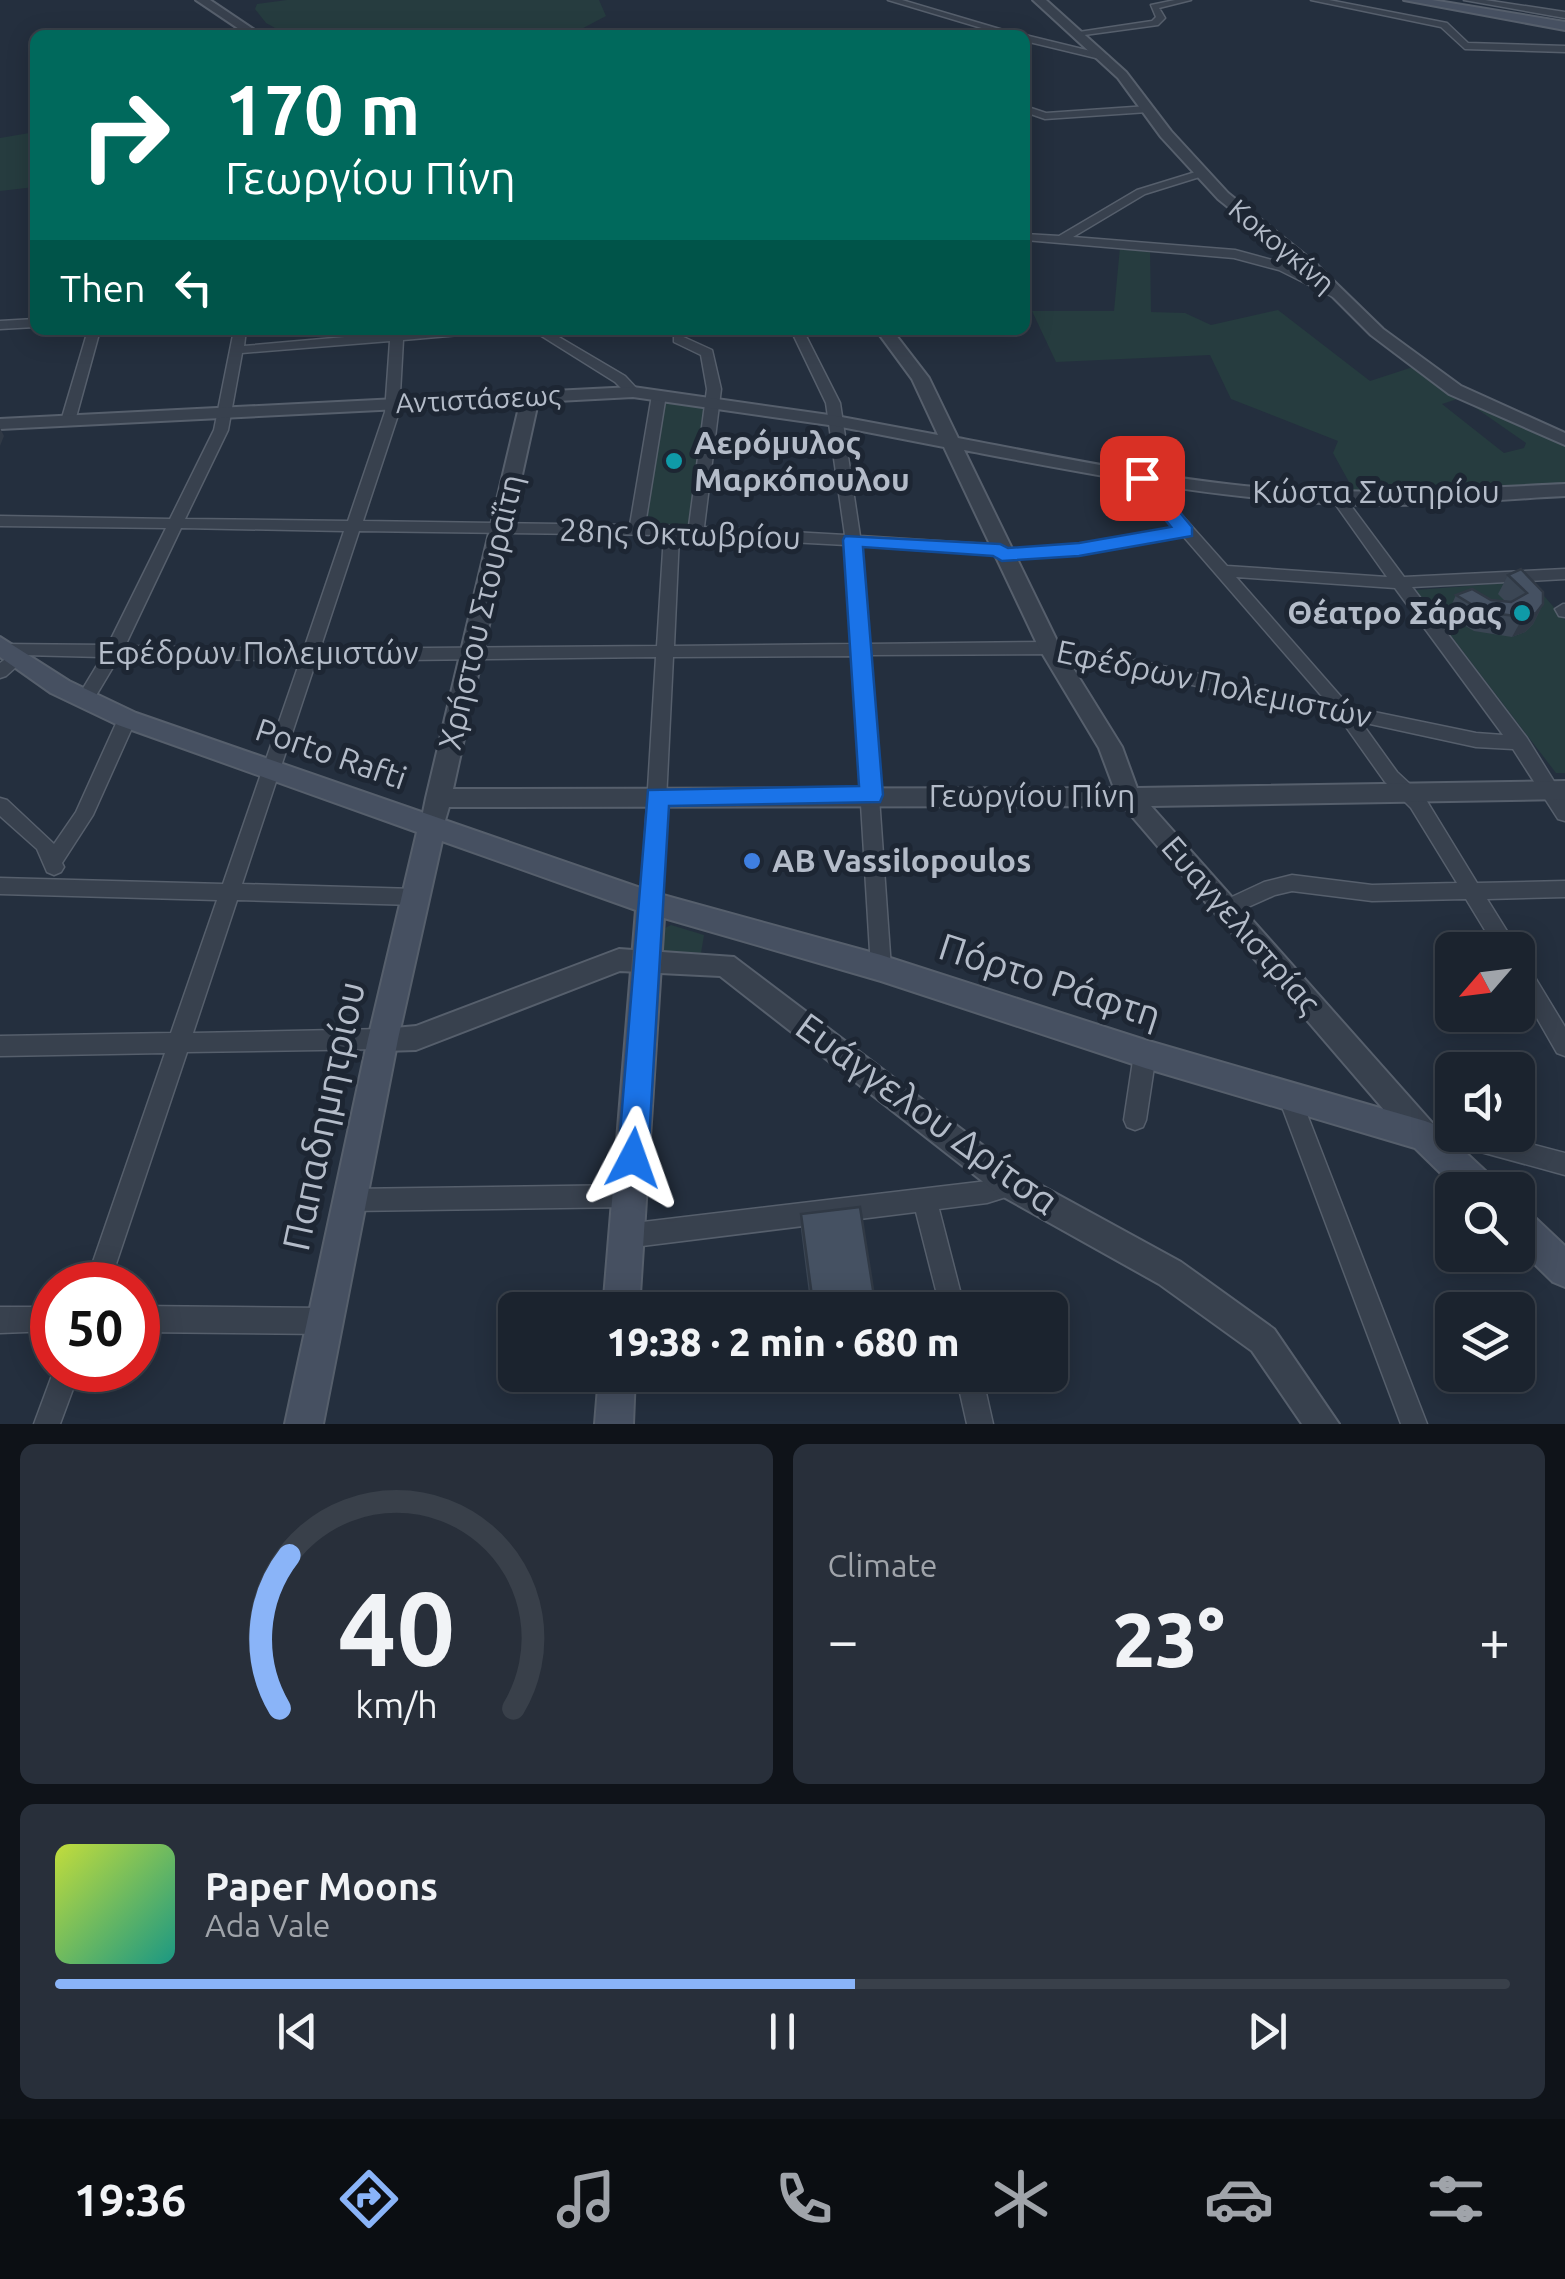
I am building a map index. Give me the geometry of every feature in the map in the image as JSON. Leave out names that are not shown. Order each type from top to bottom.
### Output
[{"type":"main road","points":[[1410,0],[1565,21]]},
{"type":"main road","points":[[1434,0],[1565,21]]},
{"type":"main road","name":"Porto Rafti","points":[[5,656],[127,720],[269,770],[435,812],[651,903]]},
{"type":"main road","name":"Παπαδημητρίου","points":[[304,1424],[383,1039],[435,812]]},
{"type":"main road","points":[[622,1292],[651,903]]},
{"type":"main road","name":"Πόρτο Ράφτη","points":[[651,903],[881,968],[1145,1054],[1289,1096],[1435,1132]]},
{"type":"main road","points":[[1452,1152],[1468,1172]]},
{"type":"main road","points":[[1535,1241],[1565,1270]]},
{"type":"main road","points":[[614,1424],[616,1392]]},
{"type":"street","points":[[202,0],[248,30]]},
{"type":"street","points":[[892,0],[997,30]]},
{"type":"street","name":"Κοκογκίνη","points":[[1039,0],[1104,57],[1202,173],[1244,215],[1309,265],[1377,332],[1455,390],[1565,440]]},
{"type":"street","points":[[1077,33],[1155,23],[1161,18],[1154,7],[1187,0]]},
{"type":"street","points":[[1315,0],[1444,26],[1465,46],[1565,49]]},
{"type":"street","points":[[1468,0],[1565,21]]},
{"type":"street","points":[[1030,39],[1104,57]]},
{"type":"street","points":[[1034,98],[1054,115]]},
{"type":"street","points":[[1030,111],[1054,115],[1148,109]]},
{"type":"street","points":[[1064,238],[1141,192],[1202,173]]},
{"type":"street","points":[[1030,236],[1235,254],[1283,267],[1341,296]]},
{"type":"street","points":[[3,328],[30,324]]},
{"type":"street","points":[[68,420],[93,335]]},
{"type":"street","points":[[86,700],[113,653],[221,430],[239,335]]},
{"type":"street","points":[[236,350],[387,335]]},
{"type":"street","points":[[105,1262],[394,404],[397,335]]},
{"type":"street","points":[[546,335],[620,379],[633,392]]},
{"type":"street","points":[[800,335],[834,403],[852,540],[881,968]]},
{"type":"street","name":"Ευαγγελιστρίας","points":[[888,335],[920,378],[1050,648],[1103,732],[1129,798],[1435,1131]]},
{"type":"street","points":[[679,340],[708,353],[712,402],[696,531]]},
{"type":"street","name":"Αντιστάσεως","points":[[0,424],[633,392],[836,420],[951,445]]},
{"type":"street","points":[[637,530],[659,395]]},
{"type":"street","name":"Χρήστου Στουραΐτη","points":[[435,812],[530,397]]},
{"type":"street","name":"Κώστα Σωτηρίου","points":[[951,445],[1246,492],[1338,498],[1565,490]]},
{"type":"street","points":[[1142,478],[1345,712],[1390,777],[1418,803],[1497,932]]},
{"type":"street","points":[[1338,498],[1397,582],[1558,790],[1565,814]]},
{"type":"street","name":"28ης Οκτωβρίου","points":[[0,521],[696,531],[1001,553],[1079,549],[1185,531]]},
{"type":"street","points":[[651,903],[672,531]]},
{"type":"street","points":[[1220,571],[1397,582],[1565,574]]},
{"type":"street","name":"Εφέδρων Πολεμιστών","points":[[5,656],[1050,648],[1476,740],[1521,744]]},
{"type":"street","points":[[52,862],[84,815],[127,720]]},
{"type":"street","name":"Γεωργίου Πίνη","points":[[435,812],[657,797],[1129,798],[1558,790]]},
{"type":"street","points":[[0,805],[46,845],[61,886]]},
{"type":"street","points":[[1228,908],[1292,882],[1372,893],[1565,889]]},
{"type":"street","points":[[0,886],[415,897]]},
{"type":"street","points":[[0,1046],[416,1038],[619,960],[724,964],[730,924]]},
{"type":"street","name":"Ευάγγελου Δρίτσα","points":[[724,964],[1011,1185],[1170,1273],[1263,1340],[1322,1424]]},
{"type":"street","points":[[1535,995],[1565,1046]]},
{"type":"street","points":[[1135,1120],[1145,1054]]},
{"type":"street","points":[[1289,1096],[1414,1424]]},
{"type":"street","points":[[1517,1152],[1565,1164]]},
{"type":"street","points":[[626,1236],[926,1201],[1011,1185]]},
{"type":"street","points":[[350,1200],[630,1196]]},
{"type":"street","points":[[926,1201],[949,1292]]},
{"type":"street","points":[[0,1320],[30,1319]]},
{"type":"street","points":[[160,1319],[325,1321]]},
{"type":"street","points":[[47,1424],[59,1392]]},
{"type":"street","points":[[973,1392],[980,1424]]},
{"type":"green space","points":[[287,0],[599,0],[606,16],[579,30],[279,30],[266,23],[255,9],[257,4]]},
{"type":"green space","points":[[30,133],[30,188],[0,191],[0,138]]},
{"type":"green space","points":[[1120,247],[1150,249],[1151,312],[1185,313],[1211,325],[1278,310],[1370,381],[1413,367],[1457,399],[1442,404],[1504,453],[1524,448],[1526,443],[1470,404],[1565,444],[1565,488],[1333,496],[1327,491],[1349,482],[1333,453],[1338,441],[1231,399],[1210,355],[1056,362],[1032,311],[1114,311]]},
{"type":"green space","points":[[662,402],[708,407],[693,526],[641,526]]},
{"type":"green space","points":[[1531,581],[1565,620],[1565,773],[1556,773],[1416,590]]},
{"type":"green space","points":[[671,925],[704,935],[701,953],[656,951],[657,932]]},
{"type":"building","points":[[1521,569],[1543,592],[1543,604],[1536,613],[1523,617],[1484,612],[1456,595],[1472,589],[1491,600],[1511,602],[1527,593],[1508,575]]},
{"type":"building","points":[[860,1207],[873,1292],[811,1292],[801,1214]]},
{"type":"place","name":"Αερόμυλος Μαρκόπουλου","points":[[674,461]]},
{"type":"place","name":"Θέατρο Σάρας","points":[[1522,613]]},
{"type":"place","name":"AB Vassilopoulos","points":[[752,861]]},
{"type":"route","points":[[633,1158],[657,797],[871,795],[852,540],[1000,550],[1002,555],[1079,549],[1185,531],[1142,478]]}]
